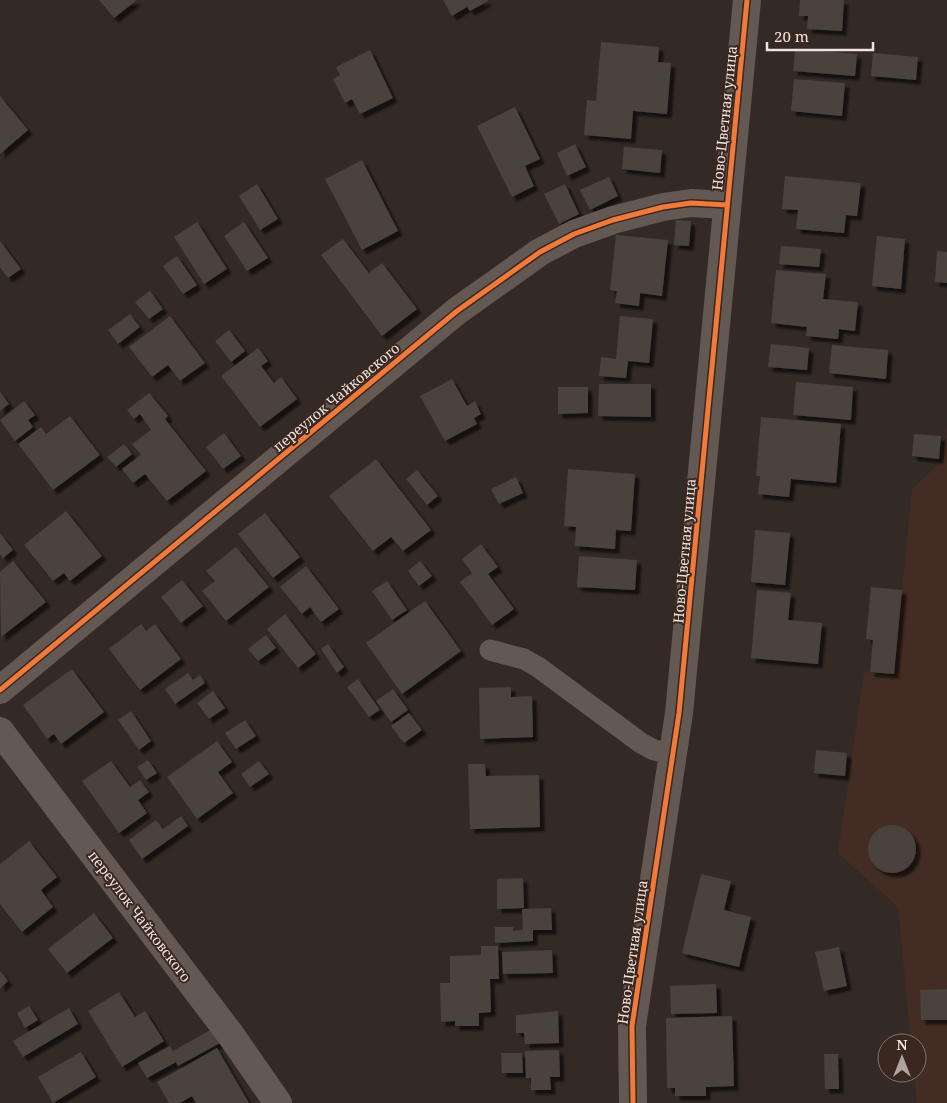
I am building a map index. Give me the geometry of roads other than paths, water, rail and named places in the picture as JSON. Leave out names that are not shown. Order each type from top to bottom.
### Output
[{"type":"street","name":"Ново-Цветная улица","points":[[633,1103],[632,1026],[673,754],[686,648],[747,0]]},
{"type":"street","name":"переулок Чайковского","points":[[0,690],[457,311],[540,252],[574,234],[613,220],[663,207],[691,203],[727,205]]},
{"type":"street","name":"переулок Чайковского","points":[[0,731],[230,1034],[278,1103]]},
{"type":"lane","points":[[490,650],[524,659],[641,743],[654,750],[673,754]]}]
